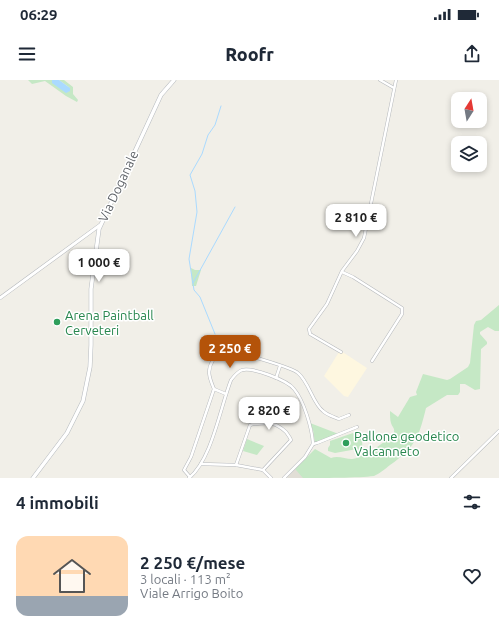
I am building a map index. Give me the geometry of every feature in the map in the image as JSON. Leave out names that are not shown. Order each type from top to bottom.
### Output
[{"type":"main road","name":"Via Doganale","points":[[33,478],[70,429],[80,408],[86,388],[91,355],[91,284],[100,225],[161,95],[174,80]]},
{"type":"street","points":[[380,80],[394,88]]},
{"type":"street","points":[[341,352],[310,334],[309,329],[328,302],[342,272],[357,251],[364,236],[396,80]]},
{"type":"street","points":[[0,298],[100,225]]},
{"type":"street","points":[[342,272],[353,277],[402,308],[402,314],[372,361]]},
{"type":"street","points":[[313,444],[308,421],[294,388],[276,378],[254,370],[242,370],[233,377],[209,446],[201,464],[189,478],[184,470],[191,458],[214,389],[209,376],[209,370],[214,358],[225,352],[249,356],[298,373],[305,381],[323,412],[339,419],[349,416]]},
{"type":"street","points":[[276,378],[280,366]]},
{"type":"street","points":[[214,389],[226,394]]},
{"type":"street","points":[[236,465],[250,425],[274,423],[281,427],[292,440],[263,470]]},
{"type":"street","points":[[284,478],[304,457],[313,444],[357,427]]},
{"type":"street","points":[[451,478],[499,431]]},
{"type":"street","points":[[201,464],[236,465],[263,470],[271,478]]},
{"type":"shaded area","points":[[341,351],[367,368],[348,397],[344,396],[324,376]]},
{"type":"shaded area","points":[[295,469],[304,477],[287,478]]},
{"type":"green space","points":[[28,80],[52,80],[70,88],[59,80],[64,80],[73,87],[73,94],[78,100],[77,102],[66,96],[45,81],[32,84]]},
{"type":"green space","points":[[191,268],[201,270],[196,286],[192,286]]},
{"type":"green space","points":[[499,305],[499,331],[495,331],[488,327],[480,332],[487,344],[481,349],[480,389],[475,390],[465,384],[460,384],[460,392],[458,395],[447,395],[426,408],[421,427],[415,441],[411,447],[398,459],[378,474],[367,477],[303,478],[295,469],[315,449],[331,458],[339,457],[352,459],[382,444],[394,432],[394,428],[391,424],[390,411],[398,417],[410,397],[417,395],[416,392],[423,374],[447,380],[468,367],[470,363],[474,325],[476,321],[481,320]]},
{"type":"green space","points":[[310,423],[337,434],[315,443],[313,430]]},
{"type":"green space","name":"Pallone geodetico Valcanneto","points":[[353,433],[356,436],[361,434],[362,454],[357,449],[335,453],[328,451],[330,441]]},
{"type":"green space","points":[[247,439],[264,446],[257,455],[243,451]]},
{"type":"water","points":[[52,80],[59,80],[70,88],[70,91],[66,93],[52,83]]},
{"type":"waterway","points":[[215,334],[200,297],[194,290],[189,259],[197,212],[195,191],[190,175],[202,154],[208,135],[215,125],[221,106]]},
{"type":"waterway","points":[[193,283],[235,207]]},
{"type":"place","name":"Arena Paintball Cerveteri","points":[[57,322]]},
{"type":"place","name":"Pallone geodetico Valcanneto","points":[[346,443]]}]
